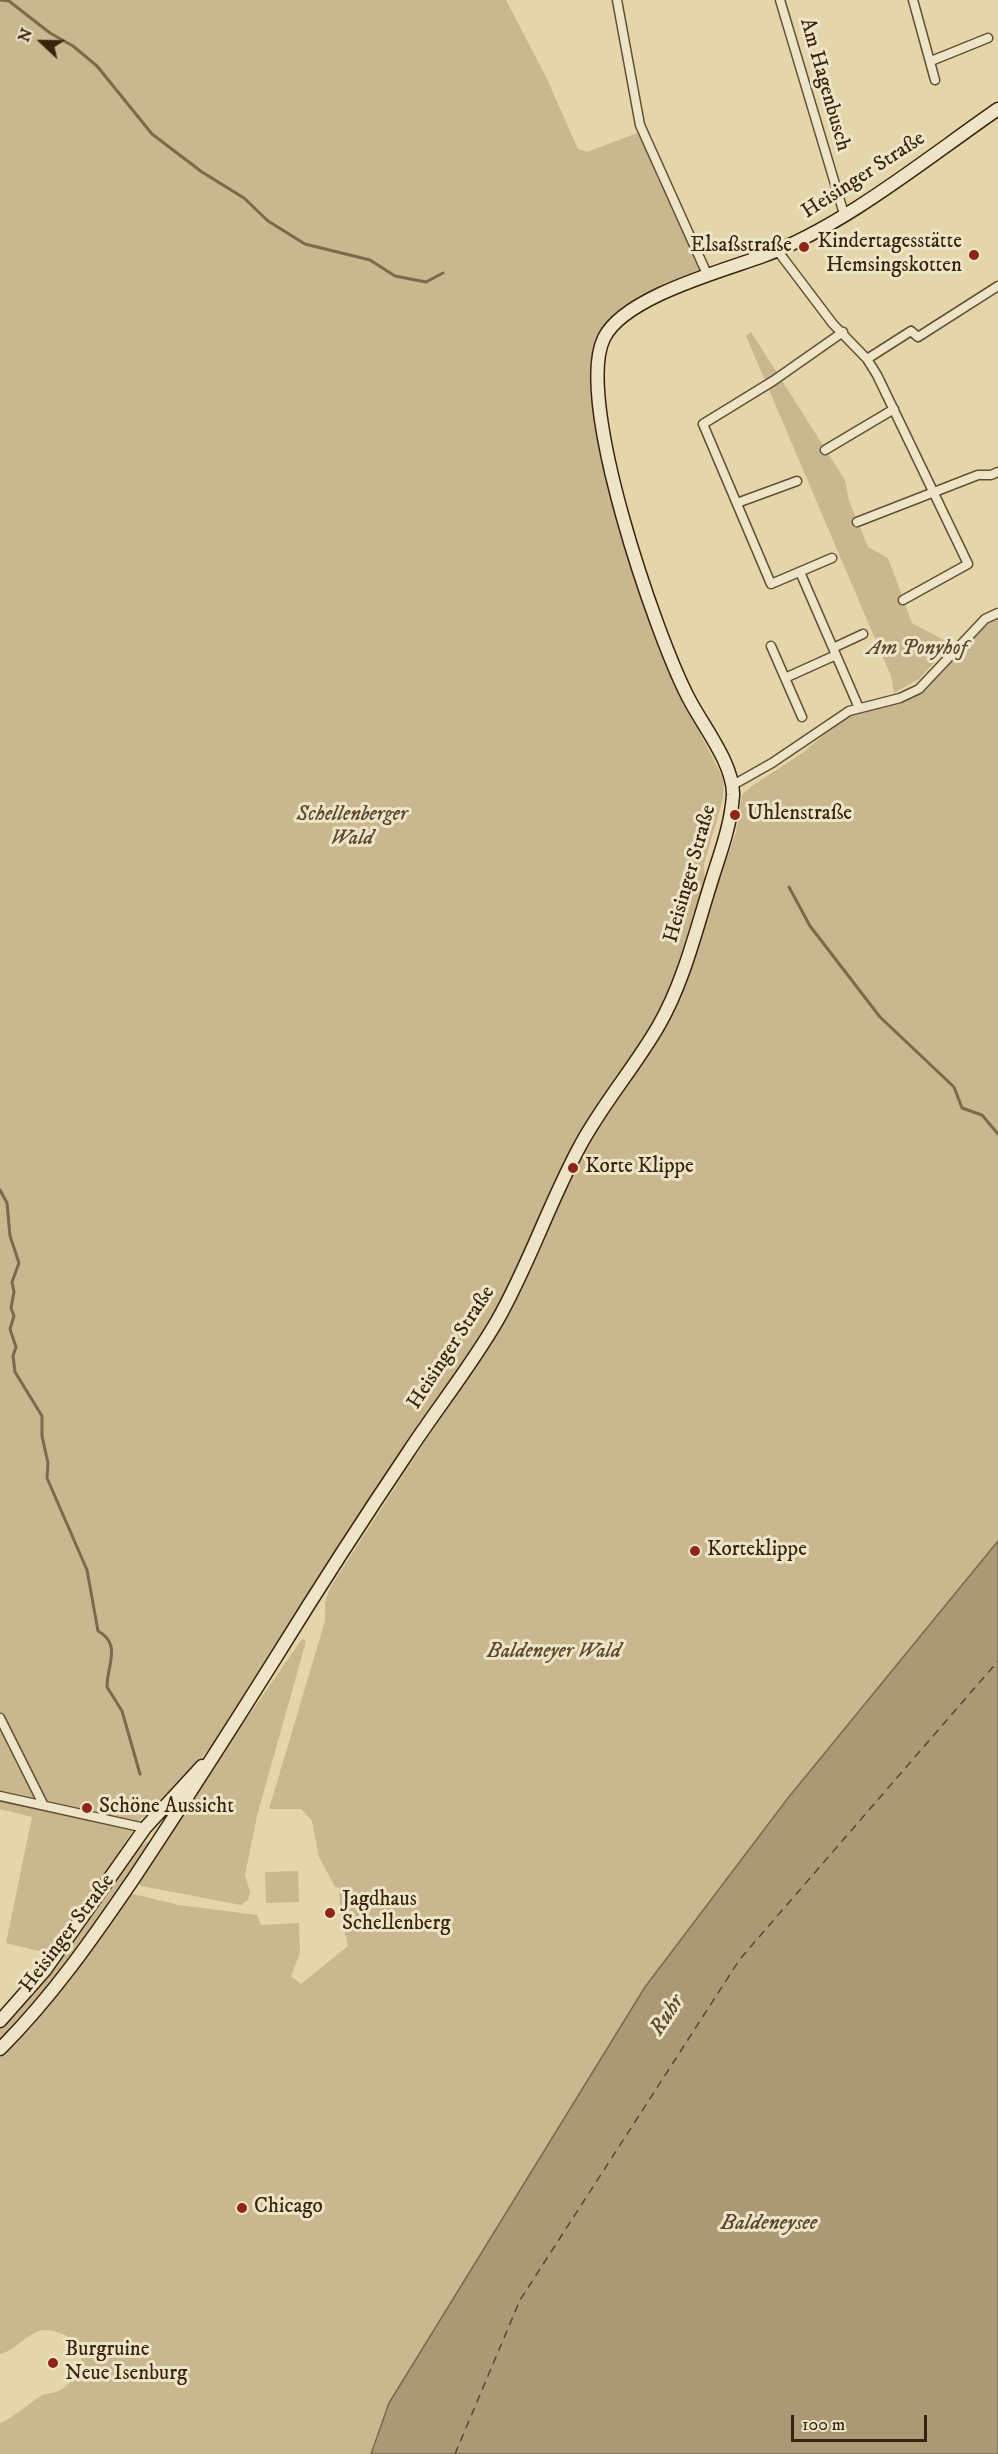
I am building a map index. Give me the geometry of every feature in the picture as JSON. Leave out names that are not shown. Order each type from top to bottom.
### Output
[{"type":"main road","name":"Heisinger Straße","points":[[0,2049],[77,1959],[161,1837],[356,1530],[499,1317],[580,1146],[648,1044],[669,1006],[722,848],[733,785],[727,768],[687,696],[671,659],[637,561],[608,457],[598,361],[605,335],[617,321],[655,297],[707,274],[777,250],[808,236],[998,110]]},
{"type":"main road","name":"Heisinger Straße","points":[[0,2021],[49,1965],[146,1828],[224,1741]]},
{"type":"main road","points":[[146,1828],[161,1837]]},
{"type":"street","points":[[617,0],[640,125],[707,274]]},
{"type":"street","name":"Am Hagenbusch","points":[[780,0],[843,214]]},
{"type":"street","points":[[913,0],[935,80]]},
{"type":"street","points":[[931,61],[988,38]]},
{"type":"street","points":[[777,250],[833,324],[867,359],[894,409],[968,564],[903,600]]},
{"type":"street","points":[[867,359],[911,331],[918,337],[998,286]]},
{"type":"street","points":[[832,558],[771,584],[704,424],[773,381],[843,332]]},
{"type":"street","points":[[825,450],[894,409]]},
{"type":"street","points":[[857,522],[935,494],[978,475],[991,475],[998,472]]},
{"type":"street","points":[[737,503],[797,481]]},
{"type":"street","points":[[800,572],[859,708]]},
{"type":"street","points":[[733,785],[772,763],[837,717],[859,708],[900,698],[919,689],[985,619],[998,613]]},
{"type":"street","points":[[785,678],[835,652],[863,634]]},
{"type":"street","points":[[771,646],[802,717]]},
{"type":"street","points":[[0,1718],[44,1804]]},
{"type":"street","points":[[0,1796],[146,1828]]},
{"type":"green space","name":"Schellenberger Wald","points":[[0,0],[506,0],[547,79],[578,149],[587,152],[640,132],[706,273],[625,314],[597,361],[632,566],[670,675],[724,780],[723,799],[704,864],[705,885],[667,1004],[577,1141],[492,1320],[391,1469],[215,1742],[160,1806],[150,1815],[141,1818],[107,1870],[109,1871],[51,1954],[6,1943],[32,1817],[0,1809]]},
{"type":"green space","name":"Am Ponyhof","points":[[751,332],[845,480],[849,501],[868,547],[888,558],[912,623],[951,644],[919,679],[894,693],[891,676],[746,336]]},
{"type":"green space","name":"Baldeneyer Wald","points":[[998,617],[998,1541],[788,1798],[645,1987],[389,2403],[371,2454],[0,2454],[0,2423],[42,2395],[62,2389],[74,2379],[82,2358],[81,2351],[71,2338],[48,2330],[32,2334],[0,2354],[0,2055],[127,1895],[133,1894],[179,1905],[257,1915],[261,1925],[299,1923],[300,1953],[291,1976],[301,1984],[348,1946],[343,1925],[341,1925],[339,1888],[335,1887],[319,1857],[312,1821],[301,1809],[269,1809],[325,1621],[325,1602],[331,1586],[511,1309],[586,1145],[674,1008],[736,832],[742,795],[801,754],[845,717],[898,703],[919,692],[942,671],[974,635]]},
{"type":"green space","points":[[302,1639],[306,1641],[257,1816],[245,1875],[250,1892],[248,1900],[241,1905],[141,1886],[138,1882],[219,1758]]},
{"type":"green space","points":[[147,1842],[150,1843],[140,1863],[47,1990],[0,2042],[0,2028],[21,2005],[134,1851]]},
{"type":"green space","points":[[298,1871],[299,1902],[266,1903],[265,1872]]},
{"type":"water","name":"Baldeneysee","points":[[998,1541],[998,2454],[371,2454],[389,2403],[645,1987],[788,1798]]},
{"type":"waterway","points":[[0,0],[9,1],[50,33],[73,46],[97,66],[152,134],[202,172],[244,198],[268,221],[305,244],[370,260],[395,276],[426,282],[443,273]]},
{"type":"waterway","points":[[789,887],[810,926],[880,1017],[954,1087],[962,1108],[982,1115],[998,1134]]},
{"type":"waterway","points":[[0,1190],[7,1203],[10,1236],[19,1263],[12,1282],[14,1292],[11,1308],[14,1316],[10,1329],[16,1347],[13,1356],[15,1372],[42,1416],[42,1436],[48,1463],[47,1478],[87,1570],[98,1631],[110,1642],[112,1656],[107,1687],[122,1711],[140,1774]]},
{"type":"ferry route","points":[[455,2454],[520,2300],[740,1959],[998,1661]]},
{"type":"place","name":"Elsaßstraße","points":[[804,247]]},
{"type":"place","name":"Kindertagesstätte Hemsingskotten","points":[[974,255]]},
{"type":"place","name":"Uhlenstraße","points":[[735,815]]},
{"type":"place","name":"Korte Klippe","points":[[573,1168]]},
{"type":"place","name":"Korteklippe","points":[[695,1551]]},
{"type":"place","name":"Schöne Aussicht","points":[[87,1808]]},
{"type":"place","name":"Jagdhaus Schellenberg","points":[[330,1913]]},
{"type":"place","name":"Chicago","points":[[242,2208]]},
{"type":"place","name":"Burgruine Neue Isenburg","points":[[53,2363]]},
{"type":"water label","name":"Ruhr","points":[[668,2016]]}]
